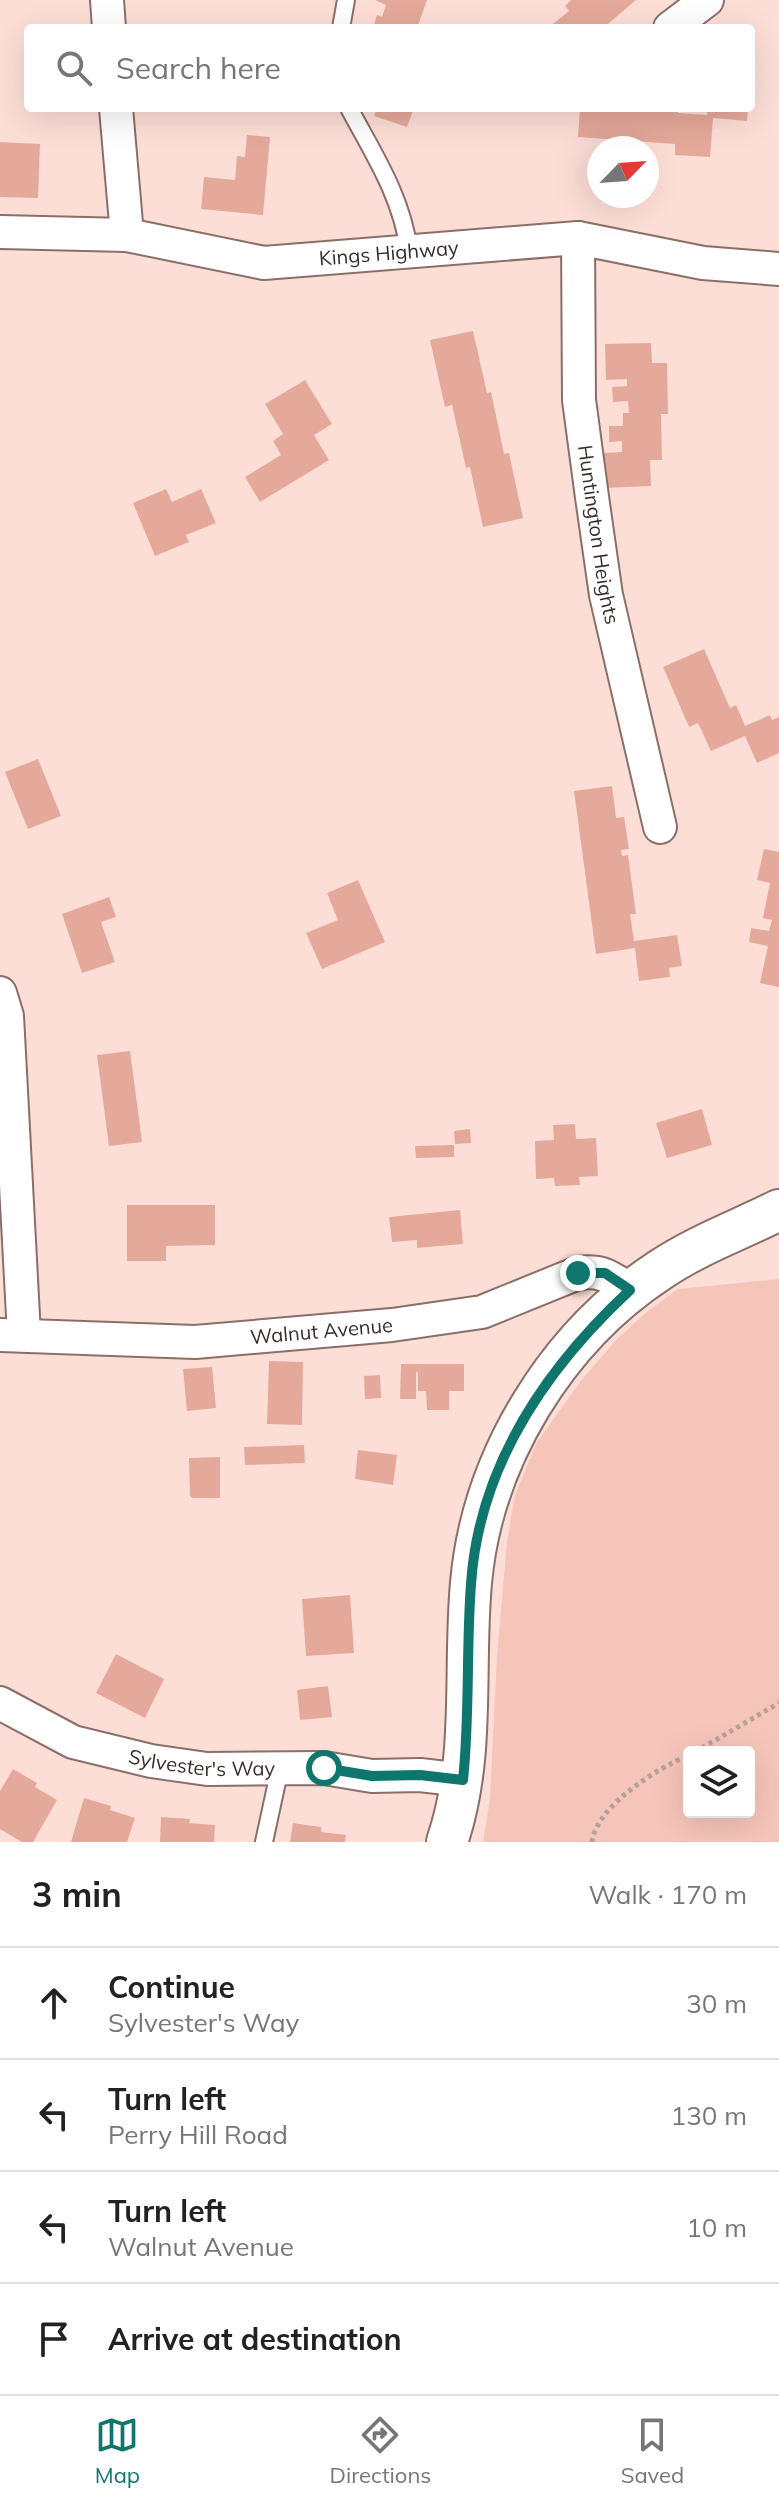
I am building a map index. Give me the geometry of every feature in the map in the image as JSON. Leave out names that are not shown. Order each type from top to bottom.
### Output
[{"type":"street","points":[[107,0],[109,24]]},
{"type":"street","points":[[675,24],[707,0]]},
{"type":"street","points":[[116,112],[127,235]]},
{"type":"street","name":"Kings Highway","points":[[0,232],[127,235],[264,263],[578,238],[703,263],[779,269]]},
{"type":"street","name":"Huntington Heights","points":[[578,238],[579,400],[590,483],[606,595],[660,827]]},
{"type":"street","points":[[0,993],[7,1016],[12,1335]]},
{"type":"street","points":[[447,1842],[463,1780],[468,1733],[471,1582],[477,1542],[491,1489],[525,1417],[552,1373],[630,1290],[703,1245],[779,1210]]},
{"type":"street","name":"Walnut Avenue","points":[[12,1335],[195,1342],[392,1325],[482,1312],[590,1271],[605,1273],[630,1290]]},
{"type":"street","name":"Sylvester's Way","points":[[0,1703],[73,1742],[138,1758],[207,1769],[324,1768],[372,1776],[420,1775],[463,1780]]},
{"type":"lane","points":[[342,24],[346,0]]},
{"type":"lane","points":[[351,112],[376,154],[400,206],[409,251]]},
{"type":"lane","points":[[264,1842],[280,1768]]},
{"type":"path","points":[[705,1746],[779,1703]]},
{"type":"path","points":[[592,1842],[599,1824],[639,1783],[683,1758]]},
{"type":"shaded area","points":[[779,1279],[779,1842],[483,1842],[490,1799],[497,1656],[507,1542],[515,1495],[537,1442],[583,1378],[617,1339],[678,1289]]},
{"type":"building","points":[[375,0],[427,0],[418,24],[374,24],[377,15],[382,17],[386,5]]},
{"type":"building","points":[[571,0],[636,0],[608,24],[553,24],[569,11],[565,6]]},
{"type":"building","points":[[376,112],[413,112],[407,127],[374,116]]},
{"type":"building","points":[[580,112],[707,115],[707,112],[748,112],[747,121],[713,118],[710,157],[675,155],[675,144],[659,143],[659,136],[578,137]]},
{"type":"building","points":[[247,135],[270,137],[263,215],[201,209],[204,177],[235,180],[237,156],[245,157]]},
{"type":"building","points":[[0,142],[40,144],[38,198],[0,197]]},
{"type":"building","points":[[473,331],[487,393],[491,392],[504,454],[509,453],[523,518],[483,527],[470,467],[466,468],[452,405],[445,407],[430,340]]},
{"type":"building","points":[[651,343],[652,363],[667,363],[668,414],[661,414],[662,460],[650,460],[651,486],[605,488],[604,453],[622,452],[622,441],[609,442],[609,426],[623,426],[623,413],[629,413],[628,401],[613,402],[612,387],[627,386],[627,379],[606,380],[605,344]]},
{"type":"building","points":[[305,380],[332,424],[314,435],[329,460],[260,502],[245,477],[281,455],[273,441],[283,434],[265,404]]},
{"type":"building","points":[[166,489],[172,502],[201,489],[216,523],[186,535],[189,542],[155,556],[133,503]]},
{"type":"building","points":[[704,649],[730,708],[736,705],[745,726],[770,715],[772,720],[779,717],[779,753],[757,763],[745,736],[711,751],[698,723],[689,727],[663,667]]},
{"type":"building","points":[[38,759],[61,816],[28,829],[5,772]]},
{"type":"building","points":[[612,786],[616,818],[624,817],[629,849],[621,850],[622,856],[628,855],[636,914],[630,914],[634,941],[677,935],[682,966],[669,968],[670,977],[639,981],[635,948],[596,954],[574,791]]},
{"type":"building","points":[[764,849],[779,852],[779,987],[760,983],[768,946],[749,942],[751,928],[769,931],[772,920],[763,918],[770,883],[757,880]]},
{"type":"building","points":[[358,880],[385,942],[322,969],[306,933],[338,920],[327,893]]},
{"type":"building","points":[[109,897],[116,917],[101,922],[115,962],[82,973],[62,914]]},
{"type":"building","points":[[130,1051],[142,1142],[109,1146],[97,1055]]},
{"type":"building","points":[[702,1109],[712,1145],[667,1158],[656,1123]]},
{"type":"building","points":[[575,1124],[576,1139],[596,1138],[598,1176],[579,1177],[580,1185],[555,1186],[554,1178],[536,1179],[535,1141],[554,1140],[553,1125]]},
{"type":"building","points":[[470,1129],[471,1143],[455,1144],[454,1131]]},
{"type":"building","points":[[454,1145],[454,1157],[416,1158],[415,1146]]},
{"type":"building","points":[[127,1205],[215,1205],[215,1245],[166,1246],[166,1261],[127,1261]]},
{"type":"building","points":[[460,1210],[463,1244],[417,1248],[417,1240],[392,1242],[389,1217]]},
{"type":"building","points":[[269,1361],[303,1362],[302,1425],[267,1424]]},
{"type":"building","points":[[401,1364],[464,1364],[464,1391],[449,1391],[449,1410],[427,1410],[426,1391],[418,1391],[416,1371],[416,1399],[400,1399]]},
{"type":"building","points":[[212,1367],[216,1408],[187,1411],[183,1369]]},
{"type":"building","points":[[380,1375],[381,1398],[365,1399],[364,1376]]},
{"type":"building","points":[[304,1445],[305,1463],[245,1465],[244,1447]]},
{"type":"building","points":[[358,1450],[397,1455],[393,1485],[355,1479]]},
{"type":"building","points":[[220,1457],[220,1498],[192,1498],[189,1458]]},
{"type":"building","points":[[350,1595],[354,1653],[306,1656],[302,1599]]},
{"type":"building","points":[[116,1654],[164,1679],[145,1718],[96,1693]]},
{"type":"building","points":[[328,1686],[332,1717],[300,1720],[297,1690]]},
{"type":"building","points":[[13,1769],[57,1800],[33,1842],[22,1842],[0,1829],[0,1791]]},
{"type":"building","points":[[84,1798],[111,1806],[110,1810],[135,1818],[127,1842],[71,1842]]},
{"type":"building","points":[[161,1817],[215,1825],[214,1842],[160,1842]]},
{"type":"building","points":[[293,1823],[321,1827],[321,1832],[346,1835],[345,1842],[290,1842]]},
{"type":"route","points":[[324,1768],[372,1776],[420,1775],[463,1780],[468,1733],[471,1582],[477,1542],[491,1489],[501,1463],[552,1373],[630,1290],[605,1273],[578,1273]]}]
